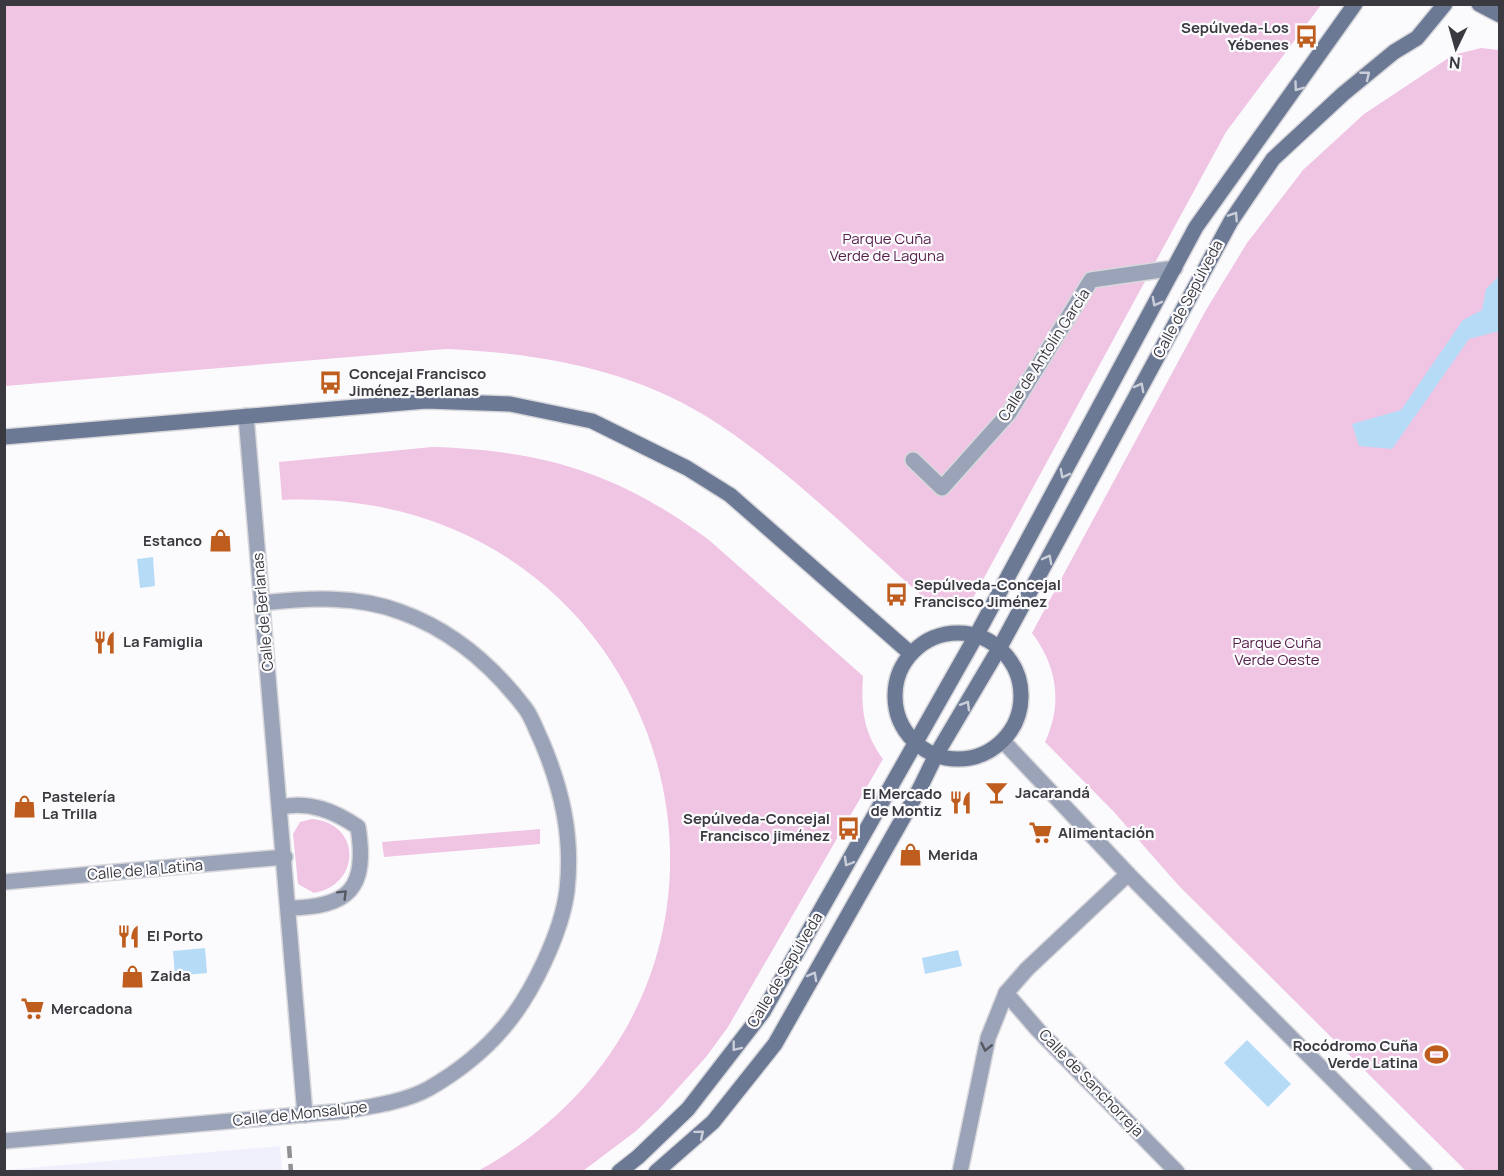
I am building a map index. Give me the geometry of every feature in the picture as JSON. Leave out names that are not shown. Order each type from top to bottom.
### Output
[{"type":"street","name":"Calle de Sepúlveda","points":[[619,1172],[688,1109],[763,1012],[976,636],[1196,227],[1355,4]]},
{"type":"street","name":"Calle de Sepúlveda","points":[[656,1172],[713,1122],[775,1044],[920,788],[936,755],[1000,647],[1218,243],[1273,159],[1343,94],[1394,52],[1417,38],[1445,4]]},
{"type":"street","points":[[1479,4],[1500,15]]},
{"type":"street","name":"Calle de Antolín García","points":[[913,460],[942,488],[1009,413],[1091,280],[1175,268]]},
{"type":"street","points":[[4,437],[426,401],[510,404],[592,421],[687,468],[730,495],[910,654]]},
{"type":"street","name":"Calle de Berlanas","points":[[246,416],[281,807],[305,1115]]},
{"type":"street","name":"Calle de Monsalupe","points":[[4,1141],[305,1115],[386,1103],[427,1090],[463,1065],[503,1028],[528,989],[553,942],[567,892],[568,832],[556,775],[527,709],[482,659],[448,636],[401,611],[353,600],[301,599],[262,603]]},
{"type":"street","points":[[950,633],[976,636],[1000,647],[1008,656],[1020,679],[1022,702],[1016,723],[1003,741],[983,754],[959,759],[936,755],[916,743],[901,722],[895,699],[898,676],[910,654],[929,639],[950,633]]},
{"type":"street","points":[[1003,741],[1128,874],[1425,1172]]},
{"type":"street","points":[[281,807],[311,806],[336,812],[358,827],[362,854],[357,879],[340,900],[317,908],[289,908]]},
{"type":"street","name":"Calle de la Latina","points":[[4,882],[285,857]]},
{"type":"street","points":[[960,1172],[988,1038],[1006,993],[1027,969],[1128,874]]},
{"type":"street","name":"Calle de Sanchorreja","points":[[1006,993],[1177,1172]]},
{"type":"shaded area","points":[[280,1146],[282,1171],[5,1171],[5,1170]]},
{"type":"green space","name":"Parque Cuña Verde de Laguna","points":[[5,5],[1321,5],[1226,132],[972,600],[952,600],[932,605],[793,480],[734,435],[704,415],[643,385],[580,366],[513,354],[446,349],[5,386]]},
{"type":"green space","name":"Parque Cuña Verde Oeste","points":[[1481,48],[1499,50],[1499,1171],[1466,1171],[1179,886],[1114,812],[1045,742],[1054,714],[1055,686],[1047,659],[1032,633],[1206,310],[1247,243],[1303,170],[1364,114],[1453,55]]},
{"type":"green space","points":[[432,447],[509,453],[545,460],[611,482],[676,517],[709,540],[863,676],[862,699],[867,729],[883,759],[728,1027],[706,1057],[660,1108],[636,1131],[583,1171],[478,1171],[584,1087],[647,984],[670,871],[656,758],[607,655],[527,571],[417,516],[282,500],[279,462]]},
{"type":"green space","points":[[312,819],[328,823],[340,831],[347,842],[349,854],[347,867],[341,878],[330,887],[314,893],[298,884],[293,834],[300,822]]},
{"type":"green space","points":[[540,829],[540,844],[384,857],[382,842]]},
{"type":"water","points":[[1499,276],[1499,331],[1469,339],[1392,449],[1359,446],[1352,424],[1401,410],[1463,320],[1482,310],[1486,289]]},
{"type":"water","points":[[153,557],[155,586],[140,588],[137,559]]},
{"type":"water","points":[[205,948],[207,973],[175,976],[173,951]]},
{"type":"water","points":[[958,950],[962,966],[925,974],[922,958]]},
{"type":"water","points":[[1247,1040],[1291,1084],[1268,1107],[1224,1063]]},
{"type":"railway","points":[[289,1146],[291,1172]]},
{"type":"place","name":"Sepúlveda-Los Yébenes","points":[[1307,37]]},
{"type":"place","name":"Concejal Francisco Jiménez-Berlanas","points":[[331,383]]},
{"type":"place","name":"Estanco","points":[[220,541]]},
{"type":"place","name":"Sepúlveda-Concejal Francisco Jiménez","points":[[896,594]]},
{"type":"place","name":"La Famiglia","points":[[105,642]]},
{"type":"place","name":"Jacarandá","points":[[997,793]]},
{"type":"place","name":"El Mercado de Montiz","points":[[960,803]]},
{"type":"place","name":"Pastelería La Trilla","points":[[24,806]]},
{"type":"place","name":"Sepúlveda-Concejal Francisco jiménez","points":[[848,828]]},
{"type":"place","name":"Alimentación","points":[[1040,833]]},
{"type":"place","name":"Merida","points":[[910,855]]},
{"type":"place","name":"El Porto","points":[[129,936]]},
{"type":"place","name":"Zaida","points":[[132,976]]},
{"type":"place","name":"Mercadona","points":[[33,1009]]},
{"type":"place","name":"Rocódromo Cuña Verde Latina","points":[[1436,1055]]}]
